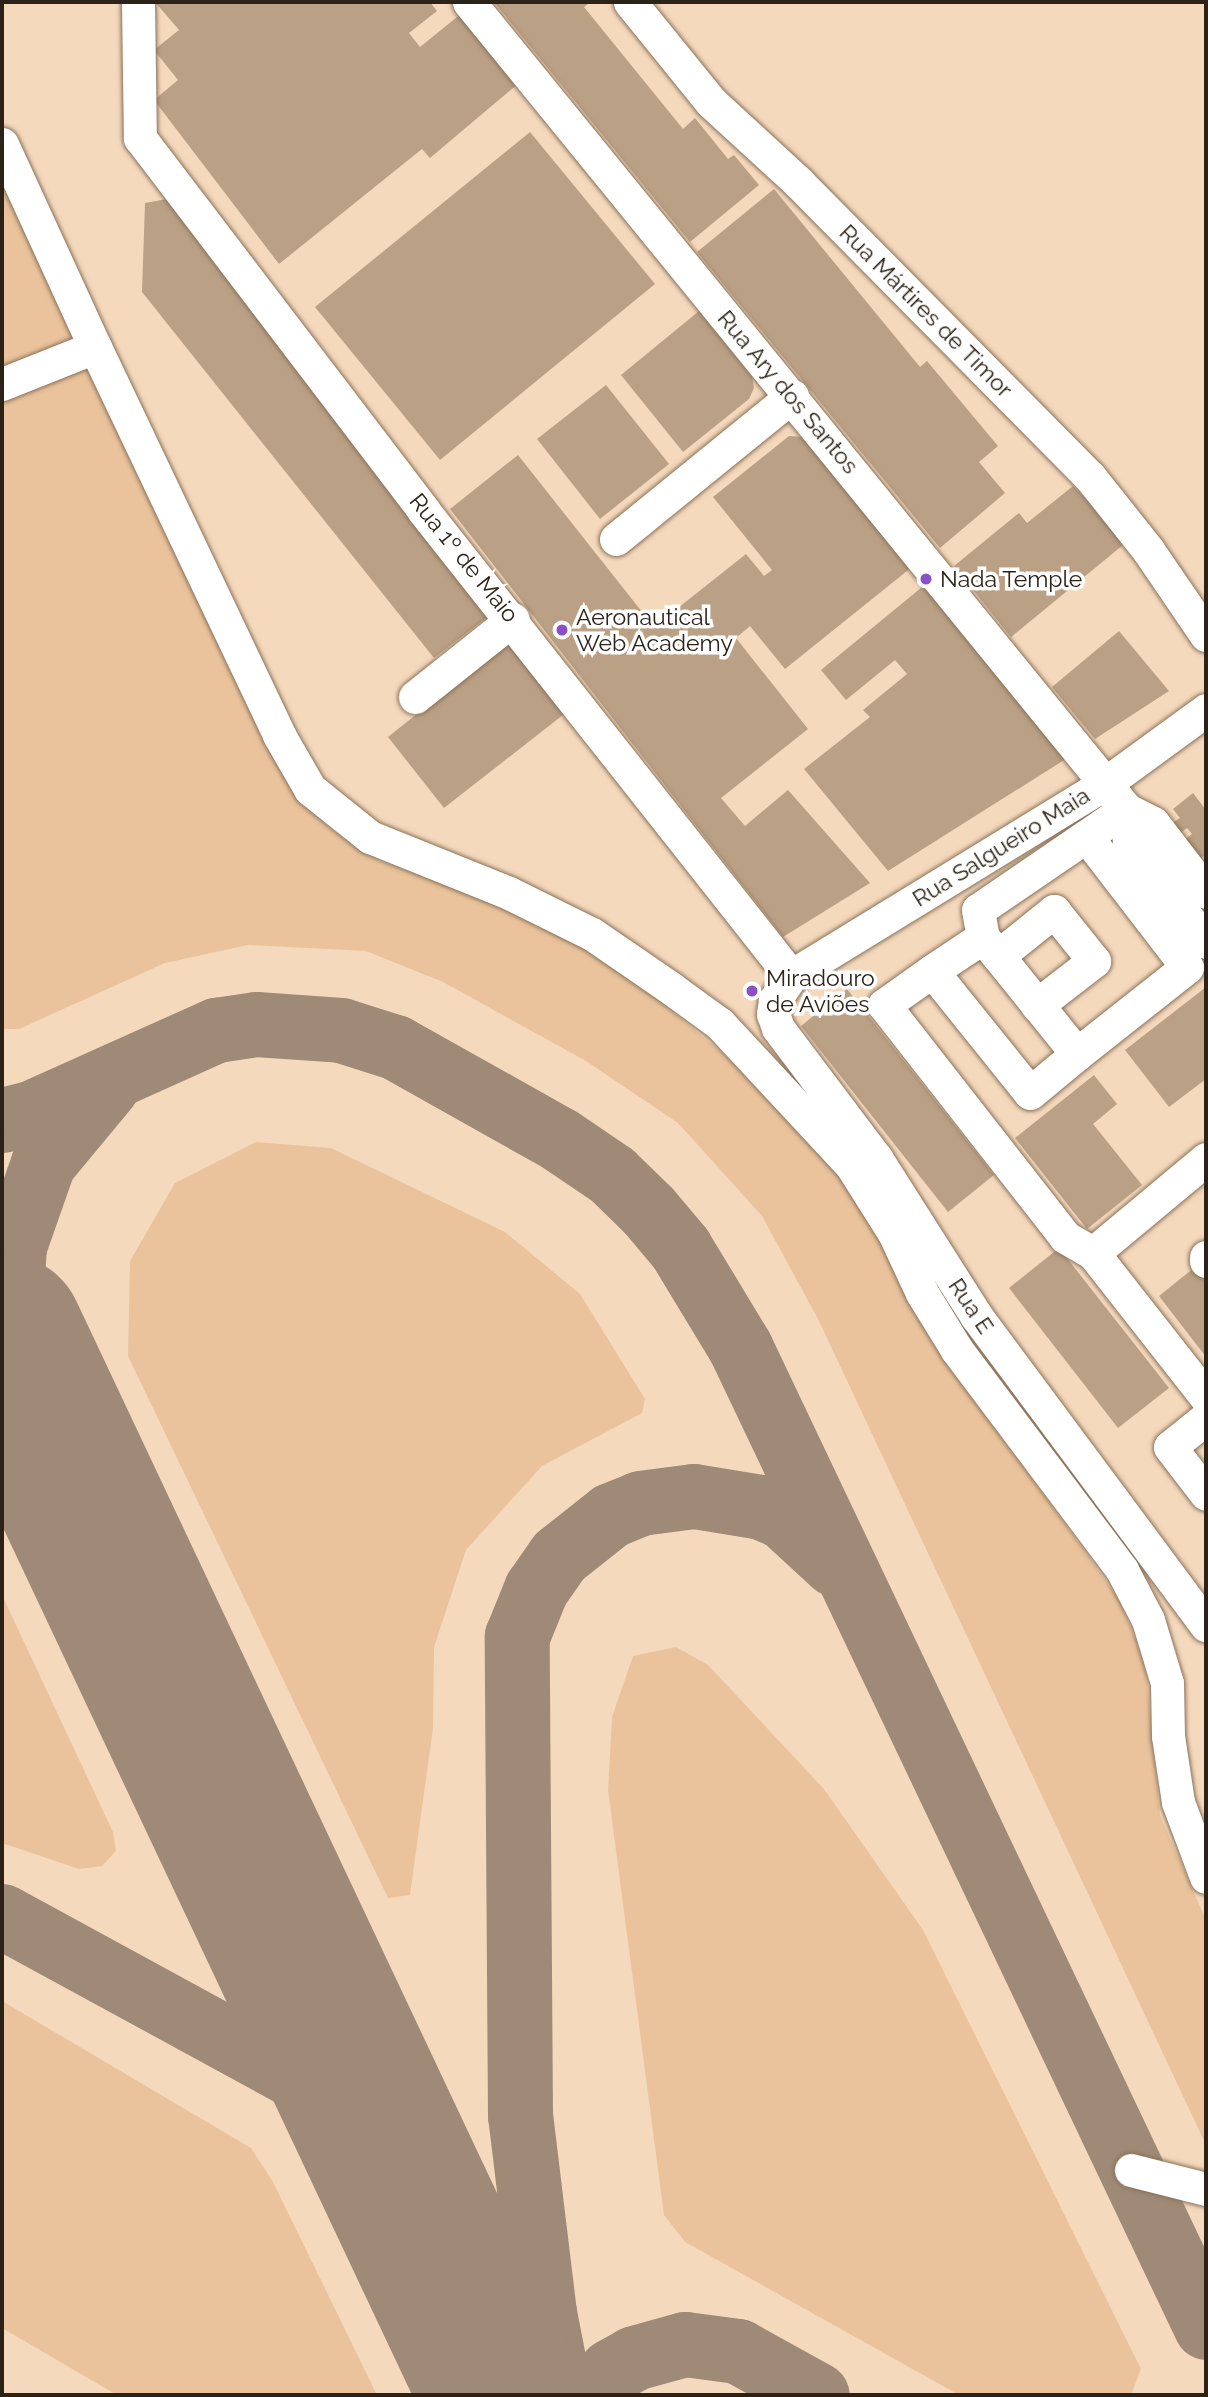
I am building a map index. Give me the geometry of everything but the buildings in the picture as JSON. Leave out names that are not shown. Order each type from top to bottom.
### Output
[{"type":"street","name":"Rua 1º de Maio","points":[[138,2],[140,138],[423,510],[513,620],[791,976]]},
{"type":"street","name":"Rua Ary dos Santos","points":[[469,2],[1126,809]]},
{"type":"street","name":"Rua Mártires de Timor","points":[[630,2],[711,102],[799,183],[1090,477],[1148,550],[1206,635]]},
{"type":"street","points":[[2,144],[279,735],[310,789],[370,837],[509,893],[592,934],[672,989],[720,1024],[851,1165],[894,1233],[922,1293],[957,1350],[1122,1570],[1148,1620],[1167,1683],[1168,1736],[1178,1802],[1206,1878]]},
{"type":"street","points":[[2,384],[95,347]]},
{"type":"street","points":[[616,539],[792,396]]},
{"type":"street","points":[[415,697],[513,620]]},
{"type":"street","name":"Rua Salgueiro Maia","points":[[791,976],[1105,783],[1206,710]]},
{"type":"street","points":[[1077,1054],[990,946],[978,910],[1126,809]]},
{"type":"street","points":[[1126,809],[1153,823],[1206,892]]},
{"type":"street","points":[[1126,809],[1129,842],[1206,942]]},
{"type":"street","points":[[932,971],[1030,1093],[1186,967],[1086,836]]},
{"type":"street","points":[[1037,1005],[1094,961],[1054,911],[990,946],[932,971],[884,1005],[1065,1237],[1093,1253],[1206,1397]]},
{"type":"street","name":"Rua E","points":[[791,976],[775,1000],[778,1028],[876,1158],[977,1317],[1206,1625]]},
{"type":"street","points":[[1093,1253],[1206,1159]]},
{"type":"street","points":[[1206,1418],[1170,1447],[1206,1494]]},
{"type":"street","points":[[1131,2170],[1206,2189]]},
{"type":"shaded area","points":[[2,175],[299,795],[328,827],[380,861],[466,890],[605,956],[804,1121],[844,1174],[938,1347],[1118,1598],[1145,1661],[1160,1816],[1206,1920],[1206,2145],[818,1319],[762,1216],[678,1123],[586,1061],[443,982],[366,951],[248,945],[165,963],[19,1029],[2,1029]]},
{"type":"shaded area","points":[[256,1142],[331,1148],[505,1232],[580,1294],[645,1399],[642,1413],[542,1466],[466,1550],[434,1647],[433,1728],[410,1895],[388,1898],[128,1356],[130,1261],[175,1183]]},
{"type":"shaded area","points":[[2,1595],[113,1832],[116,1851],[102,1866],[79,1869],[2,1843]]},
{"type":"shaded area","points":[[676,1647],[708,1665],[824,1789],[923,1930],[1141,2369],[1131,2395],[959,2395],[685,2242],[664,2215],[608,1790],[612,1717],[633,1656]]},
{"type":"shaded area","points":[[2,2001],[251,2148],[273,2182],[377,2395],[117,2395],[2,2328]]},
{"type":"taxiway","points":[[2,1120],[31,1113],[216,1030],[256,1024],[341,1030],[395,1047],[559,1139],[612,1175],[648,1210],[680,1248],[740,1347],[1206,2327]]},
{"type":"taxiway","points":[[22,1377],[10,1305],[14,1246],[43,1163],[107,1086]]},
{"type":"taxiway","points":[[560,2395],[544,2313],[520,2116],[517,1636],[536,1589],[559,1556],[611,1515],[640,1503],[694,1496],[761,1507],[784,1517],[835,1564]]},
{"type":"taxiway","points":[[2,1916],[371,2117]]},
{"type":"taxiway","points":[[588,2395],[611,2371],[634,2358],[685,2344],[738,2351],[817,2395]]},
{"type":"runway","points":[[2,1335],[502,2395]]},
{"type":"place","name":"Nada Temple","points":[[926,579]]},
{"type":"place","name":"Aeronautical Web Academy","points":[[562,630]]},
{"type":"place","name":"Miradouro de Aviões","points":[[752,991]]}]
